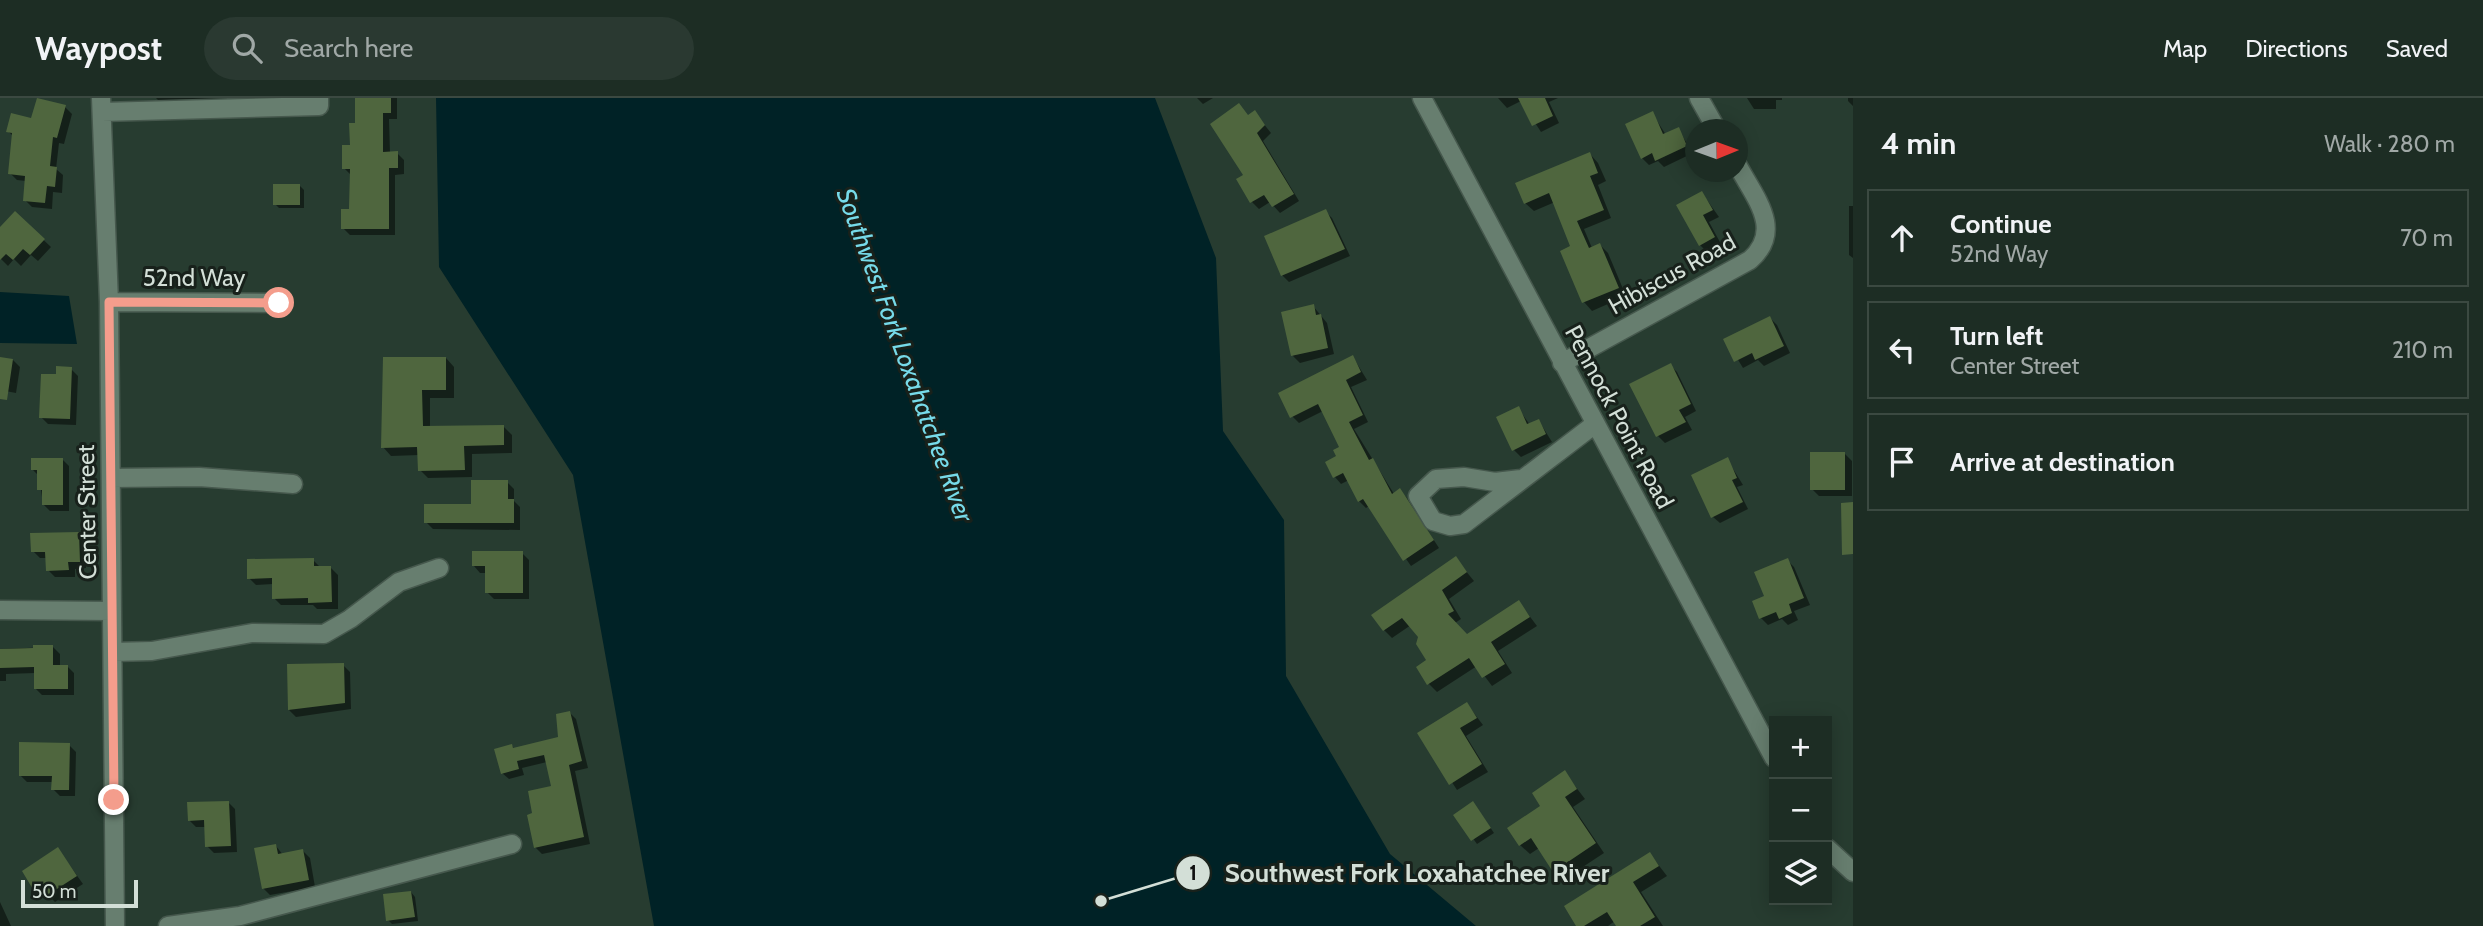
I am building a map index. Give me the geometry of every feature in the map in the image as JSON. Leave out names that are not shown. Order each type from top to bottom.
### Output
[{"type":"street","points":[[101,105],[319,106],[319,98]]},
{"type":"street","name":"Pennock Point Road","points":[[1422,98],[1769,749]]},
{"type":"street","points":[[1699,98],[1711,119]]},
{"type":"street","name":"Center Street","points":[[101,105],[109,302],[115,926]]},
{"type":"street","name":"Hibiscus Road","points":[[1562,363],[1750,260],[1761,250],[1767,239],[1765,222],[1746,182]]},
{"type":"street","name":"52nd Way","points":[[109,302],[279,303]]},
{"type":"street","points":[[1521,479],[1494,482],[1464,477],[1436,479],[1418,496],[1433,521],[1450,526],[1464,524],[1595,424]]},
{"type":"street","points":[[111,478],[199,477],[293,484]]},
{"type":"street","points":[[113,652],[152,651],[252,633],[324,634],[350,619],[399,582],[439,568]]},
{"type":"street","points":[[0,610],[112,611]]},
{"type":"street","points":[[167,926],[240,916],[512,844]]},
{"type":"street","points":[[1832,853],[1853,872]]},
{"type":"water","points":[[436,98],[1155,98],[1216,258],[1223,431],[1284,520],[1286,676],[1390,854],[1476,926],[654,926],[573,475],[439,267]]},
{"type":"water","points":[[0,292],[69,296],[77,344],[0,343]]},
{"type":"building","points":[[37,98],[66,105],[57,138],[53,137],[50,166],[57,167],[55,187],[47,186],[45,203],[23,201],[25,176],[8,174],[12,133],[6,132],[11,113],[31,118]]},
{"type":"building","points":[[355,98],[391,98],[391,113],[383,113],[383,152],[398,151],[398,168],[389,168],[389,229],[341,229],[341,209],[349,209],[350,169],[342,169],[342,145],[350,145],[349,123],[355,123]]},
{"type":"building","points":[[1518,98],[1545,98],[1553,116],[1532,126]]},
{"type":"building","points":[[1239,103],[1248,115],[1255,110],[1265,125],[1257,133],[1294,194],[1272,207],[1264,195],[1250,203],[1236,179],[1243,175],[1210,124]]},
{"type":"building","points":[[1653,111],[1663,134],[1679,127],[1685,147],[1655,161],[1652,153],[1641,159],[1625,124]]},
{"type":"building","points":[[1590,152],[1598,173],[1590,176],[1604,210],[1577,221],[1589,248],[1600,243],[1619,288],[1582,303],[1560,251],[1570,246],[1549,193],[1524,204],[1515,183]]},
{"type":"building","points":[[273,184],[300,184],[300,205],[273,205]]},
{"type":"building","points":[[1702,191],[1713,210],[1703,215],[1715,237],[1699,246],[1676,205]]},
{"type":"building","points":[[1326,209],[1345,249],[1281,276],[1264,236]]},
{"type":"building","points":[[15,211],[45,239],[30,255],[23,249],[13,260],[6,254],[0,260],[0,227]]},
{"type":"building","points":[[1314,304],[1316,315],[1321,314],[1328,348],[1291,356],[1281,312]]},
{"type":"building","points":[[1770,316],[1784,346],[1755,360],[1752,353],[1734,362],[1723,339]]},
{"type":"building","points":[[1353,355],[1361,372],[1346,380],[1363,415],[1349,422],[1369,460],[1373,458],[1392,494],[1400,488],[1434,540],[1403,561],[1363,499],[1358,502],[1343,473],[1333,478],[1325,462],[1336,456],[1333,450],[1339,447],[1318,404],[1290,418],[1278,393]]},
{"type":"building","points":[[0,357],[13,359],[7,400],[0,399]]},
{"type":"building","points":[[383,357],[446,357],[446,390],[422,390],[423,426],[504,425],[504,445],[464,446],[465,470],[418,471],[417,447],[381,448]]},
{"type":"building","points":[[1671,363],[1691,404],[1679,410],[1686,422],[1656,437],[1629,384]]},
{"type":"building","points":[[56,366],[72,367],[70,419],[39,418],[41,374],[56,374]]},
{"type":"building","points":[[1519,406],[1527,424],[1539,419],[1546,434],[1512,451],[1496,417]]},
{"type":"building","points":[[1810,452],[1845,452],[1845,490],[1810,490]]},
{"type":"building","points":[[1728,457],[1737,478],[1732,480],[1743,502],[1711,518],[1691,475]]},
{"type":"building","points":[[31,458],[63,458],[63,505],[42,505],[42,490],[37,490],[37,470],[31,470]]},
{"type":"building","points":[[471,480],[508,480],[508,499],[514,499],[514,523],[424,523],[424,504],[471,504]]},
{"type":"building","points":[[1853,502],[1853,554],[1842,555],[1841,503]]},
{"type":"building","points":[[79,532],[80,562],[68,562],[69,570],[46,571],[45,552],[31,552],[30,533]]},
{"type":"building","points":[[472,551],[523,551],[523,593],[485,593],[485,566],[472,566]]},
{"type":"building","points":[[1456,556],[1467,572],[1442,590],[1454,611],[1448,614],[1467,634],[1519,600],[1530,617],[1491,642],[1505,664],[1482,678],[1469,658],[1427,685],[1416,667],[1426,660],[1416,644],[1418,637],[1402,618],[1383,631],[1371,615]]},
{"type":"building","points":[[314,558],[314,566],[331,566],[332,602],[308,603],[308,598],[272,599],[272,578],[247,579],[247,559]]},
{"type":"building","points":[[1788,558],[1804,598],[1789,604],[1792,613],[1779,619],[1776,612],[1759,619],[1752,601],[1764,596],[1754,572]]},
{"type":"building","points":[[33,645],[53,645],[53,665],[68,665],[68,689],[34,689],[34,667],[0,668],[0,649],[33,648]]},
{"type":"building","points":[[344,663],[345,703],[288,710],[287,664]]},
{"type":"building","points":[[1467,702],[1477,718],[1460,728],[1482,764],[1449,785],[1417,733]]},
{"type":"building","points":[[570,711],[582,761],[569,765],[584,837],[534,848],[527,815],[532,813],[528,791],[551,786],[544,755],[517,761],[519,769],[501,774],[494,749],[512,744],[513,748],[558,737],[556,714]]},
{"type":"building","points":[[19,742],[70,743],[69,790],[51,790],[52,776],[19,776]]},
{"type":"building","points":[[1565,770],[1577,789],[1565,797],[1596,843],[1553,872],[1531,838],[1519,846],[1507,828],[1540,806],[1532,793]]},
{"type":"building","points":[[229,801],[231,846],[205,847],[204,820],[188,821],[187,802]]},
{"type":"building","points":[[1473,801],[1491,828],[1471,841],[1453,815]]},
{"type":"building","points":[[276,844],[278,854],[303,849],[309,880],[262,889],[254,848]]},
{"type":"building","points":[[58,847],[77,876],[46,896],[40,887],[34,891],[22,871]]},
{"type":"building","points":[[1650,852],[1659,866],[1633,882],[1655,917],[1640,926],[1616,926],[1607,912],[1584,926],[1576,926],[1564,906]]},
{"type":"building","points":[[411,891],[415,917],[386,921],[383,894]]},
{"type":"place","name":"Southwest Fork Loxahatchee River","points":[[1101,901]]},
{"type":"route","points":[[114,800],[109,302],[279,303]]}]
